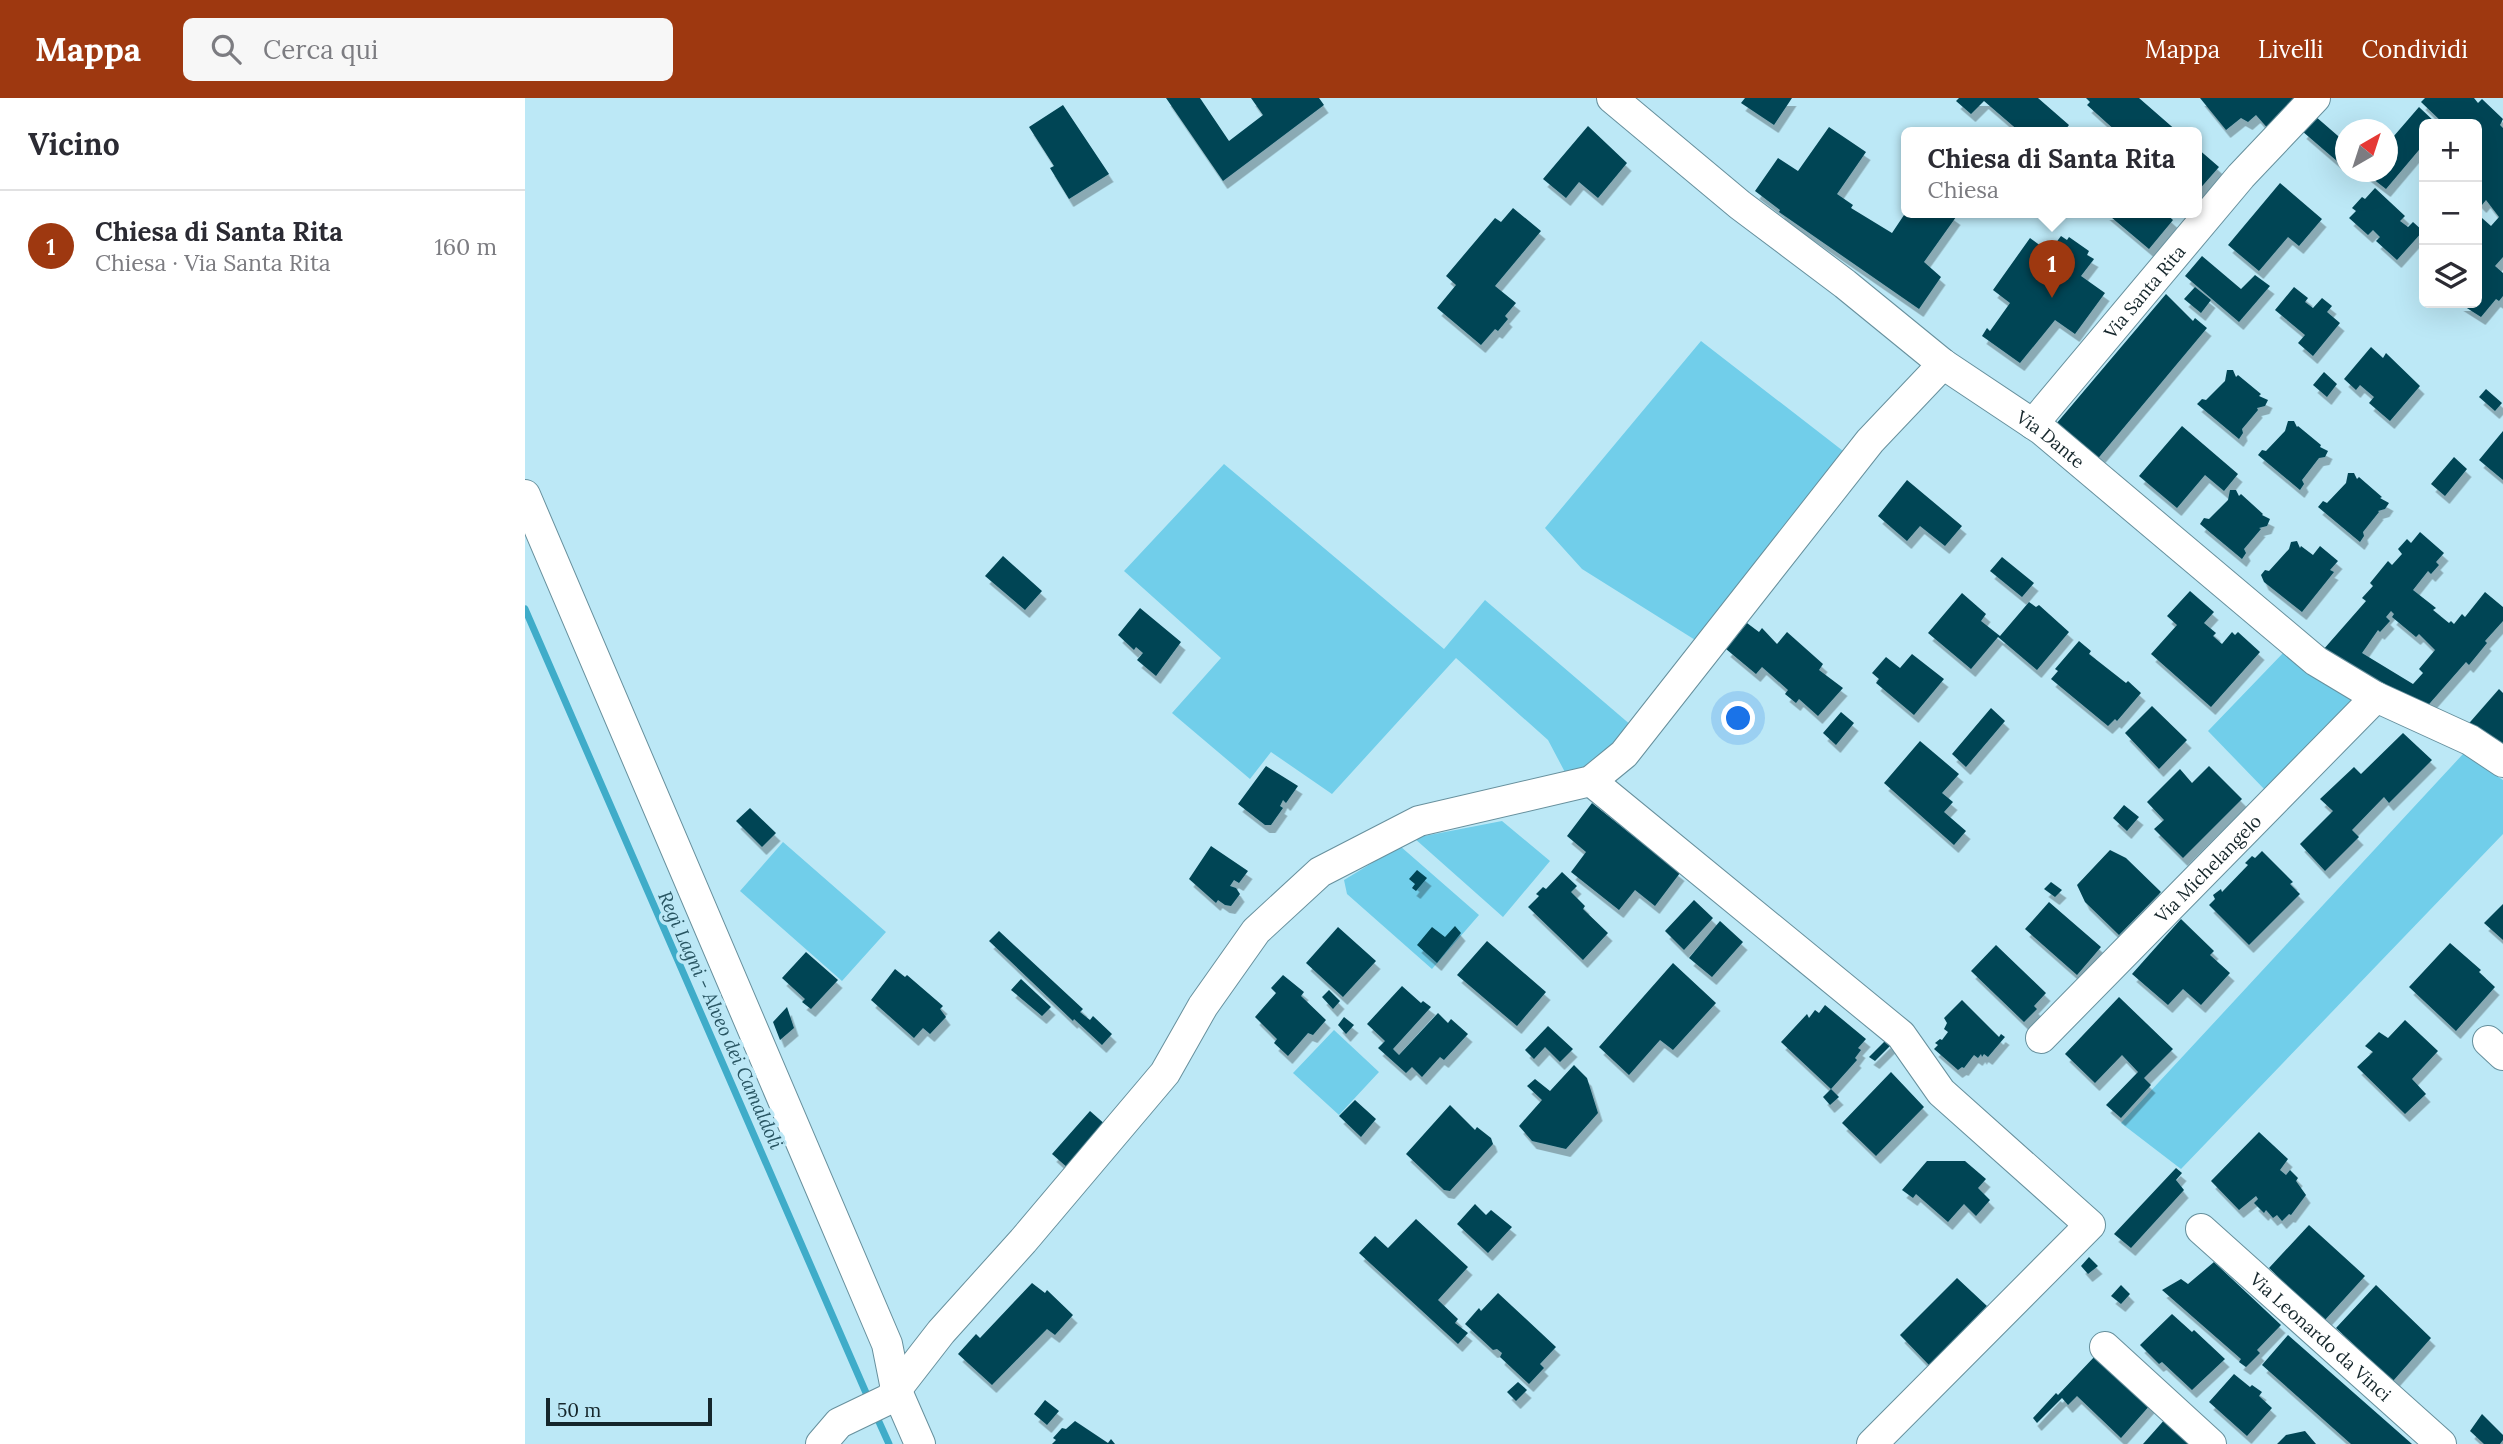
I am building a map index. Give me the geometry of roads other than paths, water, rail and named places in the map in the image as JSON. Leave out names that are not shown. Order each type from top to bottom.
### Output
[{"type":"street","name":"Via Dante","points":[[1612,98],[1740,205],[1845,284],[1943,364],[2033,424],[2316,661],[2375,697],[2470,740],[2503,762]]},
{"type":"street","name":"Via Santa Rita","points":[[2033,424],[2241,176],[2315,98]]},
{"type":"street","points":[[830,1434],[893,1394],[940,1332],[1023,1241],[1165,1073],[1203,1006],[1256,931],[1320,872],[1419,821],[1591,781],[1625,754],[1870,441],[1943,364]]},
{"type":"street","points":[[525,495],[887,1344],[893,1394],[920,1444]]},
{"type":"street","name":"Via Michelangelo","points":[[2041,1038],[2375,697]]},
{"type":"street","points":[[1591,781],[1901,1035],[1941,1092],[2090,1225],[1872,1444]]},
{"type":"street","name":"Via Leonardo da Vinci","points":[[2201,1229],[2441,1444]]},
{"type":"street","points":[[2105,1347],[2211,1444]]},
{"type":"waterway","name":"Regi Lagni - Alveo dei Camaldoli","points":[[525,609],[870,1402]]},
{"type":"waterway","name":"Regi Lagni - Alveo dei Camaldoli","points":[[875,1413],[889,1444]]},
{"type":"place","name":"Chiesa di Santa Rita","points":[[2052,298]]}]
